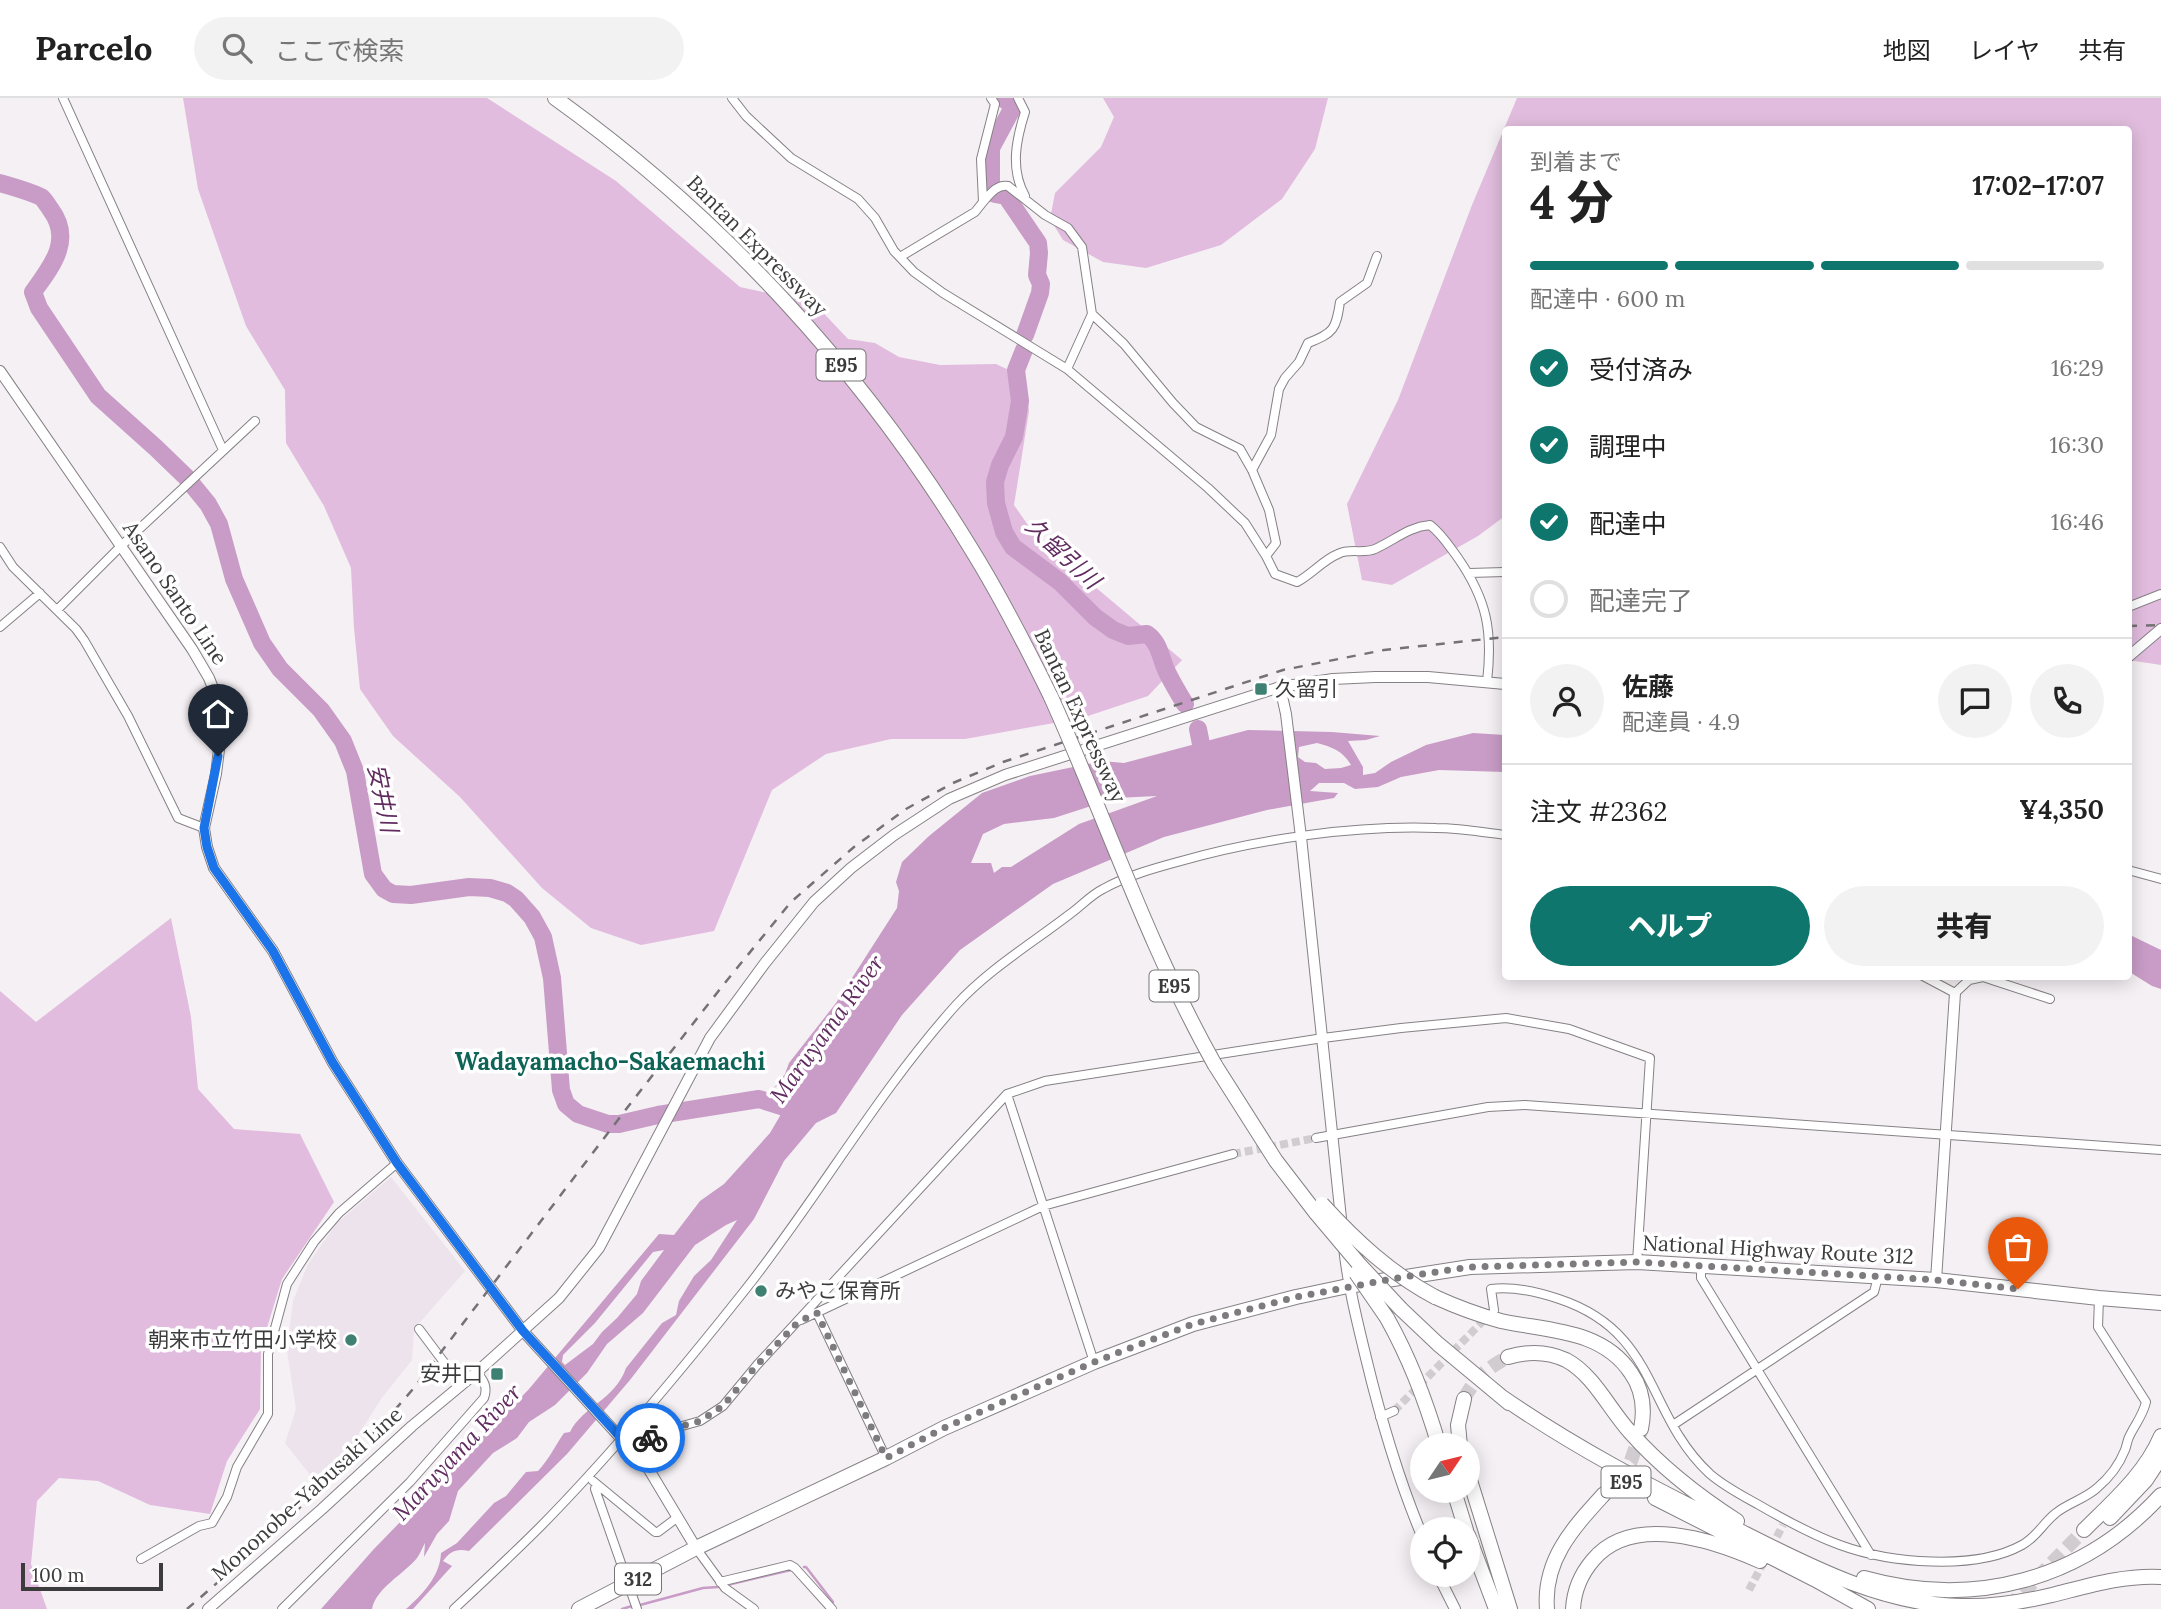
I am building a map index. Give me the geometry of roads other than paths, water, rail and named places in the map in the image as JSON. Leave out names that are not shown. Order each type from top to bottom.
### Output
[{"type":"highway","name":"Bantan Expressway","points":[[555,98],[629,153],[696,212],[752,267],[831,352],[907,450],[997,592],[1051,697],[1155,944],[1215,1065],[1238,1103],[1277,1153],[1317,1212]]},
{"type":"highway","points":[[1317,1212],[1381,1263],[1435,1297],[1483,1316],[1569,1333],[1604,1346],[1621,1360],[1639,1388],[1644,1409],[1642,1429]]},
{"type":"highway","points":[[1317,1212],[1387,1318],[1418,1382],[1436,1433]]},
{"type":"highway","name":"E95","points":[[1317,1212],[1359,1264],[1438,1344],[1564,1445],[1686,1516],[1756,1545]]},
{"type":"highway","name":"National Highway Route 312","points":[[579,1609],[696,1548],[944,1428],[1094,1362],[1193,1324],[1348,1286],[1470,1267],[1637,1262],[1936,1280],[2161,1303]]},
{"type":"highway","points":[[1508,1357],[1530,1352],[1542,1353],[1576,1367],[1621,1422],[1656,1459],[1756,1545],[1814,1583],[1860,1608]]},
{"type":"highway","points":[[1459,1433],[1458,1425],[1464,1399]]},
{"type":"highway","points":[[2161,1436],[2137,1476],[2088,1533],[2135,1492],[2161,1457]]},
{"type":"highway","points":[[1547,1609],[1548,1577],[1557,1553],[1571,1530],[1604,1494]]},
{"type":"highway","points":[[1756,1545],[1866,1583],[1937,1591],[1980,1589],[2043,1575],[2085,1556],[2124,1530],[2161,1495]]},
{"type":"highway","points":[[1477,1503],[1510,1609]]},
{"type":"highway","points":[[1573,1609],[1578,1584],[1589,1564],[1605,1548],[1624,1538],[1646,1534],[1674,1535],[1715,1545],[1756,1545],[1793,1550],[1903,1599],[1922,1603],[1979,1606],[2018,1602],[2114,1579],[2161,1577]]},
{"type":"highway","points":[[1756,1545],[1860,1608]]},
{"type":"highway","points":[[1480,1567],[1496,1609]]},
{"type":"main road","name":"Asano Santo Line","points":[[0,372],[192,649],[209,678],[220,706],[222,724],[218,762],[204,828],[214,868],[273,951],[333,1063],[397,1163],[523,1331],[649,1468],[696,1548]]},
{"type":"main road","points":[[2132,654],[2157,633]]},
{"type":"main road","name":"Mononobe-Yabusaki Line","points":[[208,1609],[559,1298],[599,1248],[710,1038],[814,902],[851,868],[894,835],[949,799],[1005,775],[1280,687],[1333,679],[1375,677],[1428,677],[1502,684]]},
{"type":"main road","points":[[1280,687],[1301,833],[1348,1286],[1380,1417],[1415,1517]]},
{"type":"main road","points":[[1936,1280],[1955,993]]},
{"type":"main road","points":[[1444,1587],[1455,1609]]},
{"type":"street","points":[[63,98],[223,450]]},
{"type":"street","points":[[732,98],[746,116],[791,158],[858,199],[875,218],[894,251],[914,272],[943,293],[1067,369],[1208,488],[1245,523],[1275,574],[1297,582],[1311,575],[1340,552],[1373,551],[1407,530],[1430,525],[1440,533],[1469,573],[1482,604],[1488,624],[1490,656],[1487,681]]},
{"type":"street","points":[[985,199],[981,159],[995,104],[991,98]]},
{"type":"street","points":[[1018,98],[1025,112],[1016,139],[1016,163],[1022,190],[1028,202]]},
{"type":"street","points":[[900,257],[975,212],[996,188],[1008,186],[1045,215],[1068,228],[1082,247],[1092,314],[1067,369]]},
{"type":"street","points":[[1252,470],[1271,435],[1279,389],[1285,378],[1299,362],[1308,343],[1328,334],[1337,321],[1340,302],[1367,283],[1377,256]]},
{"type":"street","points":[[1092,314],[1124,344],[1172,403],[1196,427],[1240,449],[1269,510],[1276,543],[1266,556]]},
{"type":"street","points":[[57,610],[121,546],[255,421]]},
{"type":"street","points":[[0,547],[13,567],[84,639],[128,716],[178,818],[204,828]]},
{"type":"street","points":[[1469,573],[1502,572]]},
{"type":"street","points":[[0,627],[40,593]]},
{"type":"street","points":[[2132,605],[2161,594]]},
{"type":"street","points":[[454,1609],[541,1526],[587,1476],[746,1289],[824,1184],[886,1092],[959,1002],[1004,961],[1101,889],[1204,854],[1301,833],[1436,828],[1502,835]]},
{"type":"street","points":[[2132,871],[2161,879]]},
{"type":"street","points":[[1931,980],[1955,993],[1969,980]]},
{"type":"street","points":[[1992,980],[2050,999]]},
{"type":"street","points":[[619,1436],[654,1438],[675,1428],[700,1421],[723,1406],[757,1365],[1007,1094],[1045,1081],[1401,1028],[1506,1018],[1570,1029],[1650,1058],[1637,1262]]},
{"type":"street","points":[[1007,1094],[1094,1362]]},
{"type":"street","points":[[1316,1138],[1488,1107],[1525,1105],[2161,1150]]},
{"type":"street","points":[[798,1322],[1043,1206],[1233,1154]]},
{"type":"street","points":[[141,1559],[199,1526],[212,1523],[227,1497],[237,1467],[268,1414],[268,1354],[287,1284],[314,1242],[339,1213],[397,1163]]},
{"type":"street","points":[[1701,1266],[1701,1278],[1871,1555]]},
{"type":"street","points":[[1673,1425],[1874,1292],[1878,1278]]},
{"type":"street","points":[[1494,1310],[1491,1289],[1502,1287],[1552,1296],[1573,1303],[1599,1317],[1616,1330],[1631,1348],[1648,1374],[1673,1425],[1710,1474],[1784,1523],[1871,1555],[1953,1561],[1981,1558],[2023,1545],[2037,1534],[2056,1512],[2078,1502],[2096,1489],[2117,1467],[2129,1437],[2143,1414],[2146,1402],[2098,1327],[2099,1298]]},
{"type":"street","points":[[817,1313],[886,1458]]},
{"type":"street","points":[[419,1329],[461,1384]]},
{"type":"street","points":[[282,1609],[410,1482],[484,1398],[485,1383],[477,1372]]},
{"type":"street","points":[[1380,1417],[1394,1411]]},
{"type":"street","points":[[587,1476],[655,1532],[678,1517]]},
{"type":"street","points":[[596,1484],[595,1489],[637,1609]]},
{"type":"street","points":[[696,1548],[725,1588],[754,1609]]},
{"type":"street","points":[[720,1582],[790,1565],[795,1567],[832,1609]]},
{"type":"water","name":"Maruyama River","points":[[1248,730],[1380,736],[1348,741],[1363,767],[1363,775],[1375,773],[1426,745],[1473,733],[1502,735],[1502,772],[1439,770],[1401,777],[1378,787],[1355,789],[1344,783],[1319,783],[1310,791],[1338,793],[1334,798],[1267,810],[1164,837],[1053,884],[960,950],[902,1015],[836,1113],[816,1123],[784,1161],[754,1219],[630,1380],[567,1454],[469,1551],[457,1550],[448,1555],[443,1561],[452,1566],[413,1609],[406,1609],[434,1577],[441,1553],[457,1543],[494,1503],[506,1496],[526,1472],[538,1471],[564,1433],[570,1432],[583,1416],[614,1388],[626,1368],[662,1323],[676,1315],[679,1301],[694,1276],[711,1260],[737,1220],[695,1245],[643,1313],[607,1344],[587,1373],[555,1405],[529,1422],[517,1438],[493,1453],[458,1491],[449,1521],[437,1534],[424,1557],[425,1543],[417,1558],[379,1594],[372,1609],[321,1609],[373,1550],[529,1389],[659,1234],[674,1235],[700,1201],[724,1184],[770,1133],[798,1085],[798,1079],[788,1079],[774,1088],[785,1074],[789,1063],[836,1003],[897,908],[899,891],[896,882],[902,862],[982,793],[1030,776],[1102,761],[1124,763]],"holes":[[[1317,743],[1337,750],[1351,765],[1325,769],[1298,757],[1299,747]],[[1157,796],[1079,824],[1011,867],[1002,867],[994,873],[991,863],[971,863],[983,834],[1004,824],[1054,818],[1116,798]],[[664,1250],[641,1281],[637,1294],[617,1318],[593,1344],[565,1365],[562,1362],[563,1355],[595,1323],[653,1252]]]},
{"type":"water","points":[[2132,936],[2161,950],[2161,989],[2132,974]]},
{"type":"waterway","name":"久留引川","points":[[1003,98],[1012,109],[991,148],[991,187],[995,194],[1006,196],[1038,243],[1039,253],[1037,275],[1041,284],[1040,293],[1025,335]]},
{"type":"waterway","name":"安井川","points":[[0,183],[41,197],[57,221],[60,232],[57,252],[53,263],[33,292],[39,308],[98,396],[186,477],[208,504],[219,524],[234,579],[262,643],[280,669],[321,710],[343,741],[355,771],[373,874],[384,889],[393,894],[411,895],[469,887],[490,888],[516,899],[532,917],[543,937],[552,978],[561,1090],[566,1104],[578,1114],[608,1124],[759,1099],[800,1112]]},
{"type":"waterway","name":"久留引川","points":[[1024,350],[1016,370],[1020,401],[1014,437],[995,482],[996,503],[1004,532],[1013,547],[1060,582],[1095,617],[1113,630],[1128,636],[1147,634],[1152,638],[1185,704]]},
{"type":"waterway","name":"久留引川","points":[[1198,729],[1205,764]]},
{"type":"waterway","points":[[804,1567],[833,1602]]},
{"type":"waterway","points":[[727,1585],[791,1570]]},
{"type":"waterway","points":[[640,1605],[703,1588],[718,1587]]},
{"type":"waterway","points":[[622,1609],[632,1606]]},
{"type":"tunnel","points":[[1233,1154],[1316,1138]]},
{"type":"tunnel","points":[[1394,1411],[1488,1316]]},
{"type":"tunnel","points":[[1464,1399],[1472,1385],[1483,1374],[1508,1357]]},
{"type":"tunnel","points":[[1604,1494],[1631,1461],[1641,1431]]},
{"type":"tunnel","points":[[1749,1590],[1783,1525]]},
{"type":"tunnel","points":[[2008,1608],[2084,1530]]},
{"type":"railway","points":[[2132,626],[2161,625]]},
{"type":"railway","points":[[187,1609],[304,1504],[387,1419],[413,1389],[724,984],[791,902],[854,847],[906,809],[953,783],[1003,762],[1283,670],[1384,650],[1502,637]]},
{"type":"place","name":"久留引","points":[[1261,689]]},
{"type":"place","name":"みやこ保育所","points":[[761,1291]]},
{"type":"place","name":"朝来市立竹田小学校","points":[[351,1340]]},
{"type":"place","name":"安井口","points":[[497,1374]]},
{"type":"district","name":"Wadayamacho-Sakaemachi","points":[[610,1062]]}]
